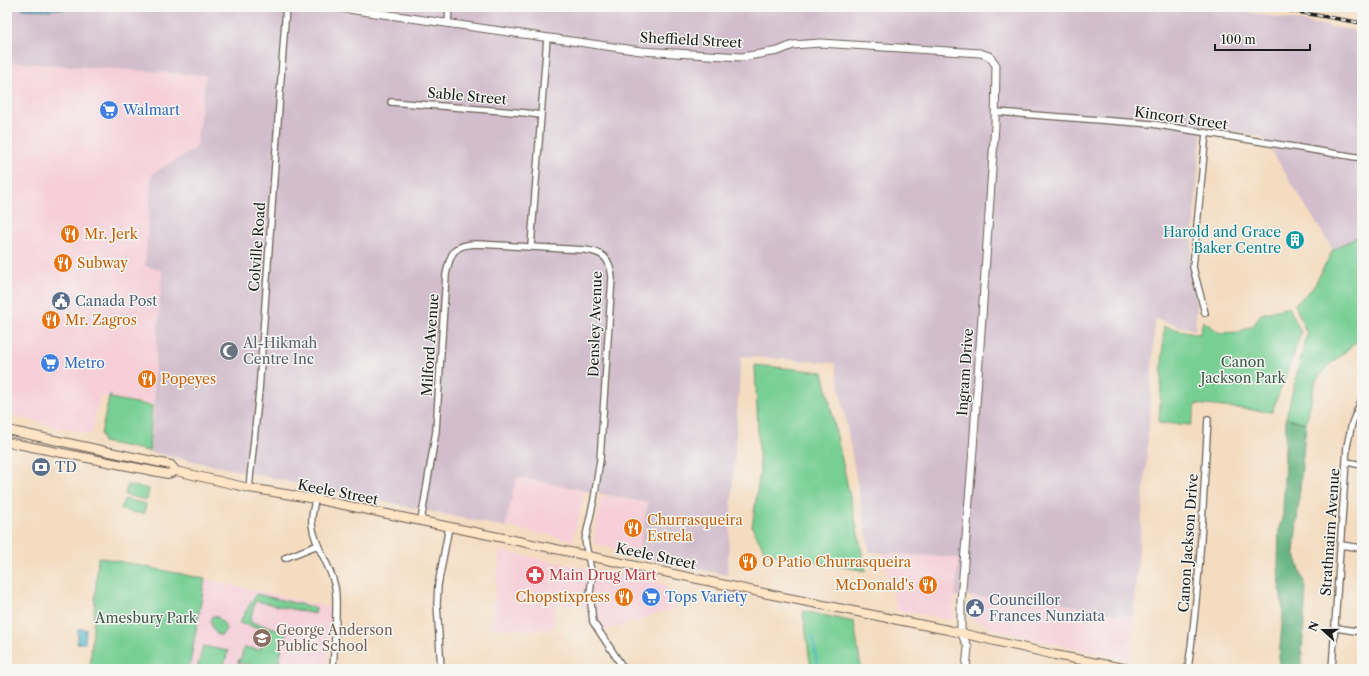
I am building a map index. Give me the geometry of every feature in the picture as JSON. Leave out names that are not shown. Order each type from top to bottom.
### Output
[{"type":"main road","name":"Keele Street","points":[[7,430],[171,465],[176,471]]},
{"type":"main road","name":"Keele Street","points":[[7,442],[168,474],[176,471],[250,488],[316,499],[961,633],[1056,655],[1130,669]]},
{"type":"main road","points":[[7,450],[10,448],[24,446]]},
{"type":"main road","points":[[91,459],[93,448]]},
{"type":"street","name":"Colville Road","points":[[250,488],[259,391],[286,7]]},
{"type":"street","name":"Sheffield Street","points":[[334,7],[638,50],[727,57],[742,57],[761,54],[778,51],[793,45],[814,43],[980,53],[989,56],[996,65],[996,112]]},
{"type":"street","points":[[448,23],[449,7]]},
{"type":"street","points":[[531,246],[547,38]]},
{"type":"street","name":"Sable Street","points":[[392,102],[540,115]]},
{"type":"street","name":"Kincort Street","points":[[996,112],[1152,124],[1362,158]]},
{"type":"street","name":"Ingram Drive","points":[[966,669],[968,647],[961,633],[961,601],[996,112]]},
{"type":"street","points":[[1205,313],[1193,267],[1206,133]]},
{"type":"street","name":"Milford Avenue","points":[[421,521],[436,431],[446,275],[449,261],[455,249],[466,244],[531,246]]},
{"type":"street","name":"Densley Avenue","points":[[531,246],[592,251],[600,254],[609,262],[611,267],[612,277],[600,460],[594,500],[585,540],[589,556]]},
{"type":"street","name":"Strathnairn Avenue","points":[[1332,669],[1336,628],[1347,446],[1352,423],[1362,399]]},
{"type":"street","name":"Canon Jackson Drive","points":[[1188,669],[1200,567],[1208,419]]},
{"type":"street","points":[[1347,462],[1362,465]]},
{"type":"street","points":[[316,499],[311,522],[318,545],[335,584],[336,629],[333,669]]},
{"type":"street","points":[[441,669],[437,604],[438,585],[449,527]]},
{"type":"street","points":[[285,558],[318,545]]},
{"type":"street","points":[[1341,545],[1362,548]]},
{"type":"street","points":[[589,556],[592,576],[590,594],[593,622],[600,635],[624,669]]},
{"type":"street","points":[[1336,628],[1362,632]]},
{"type":"shaded area","points":[[7,7],[1218,7],[1362,32],[1362,234],[1333,250],[1263,137],[1203,127],[1190,266],[1197,303],[1195,330],[1155,319],[1147,457],[1133,617],[1045,600],[955,596],[959,558],[870,552],[835,363],[741,356],[727,575],[637,556],[648,503],[517,477],[505,527],[150,452],[162,270],[145,266],[152,174],[196,148],[206,75],[7,62]]},
{"type":"shaded area","points":[[7,62],[206,75],[196,149],[152,174],[162,270],[154,405],[100,396],[91,435],[7,414]]},
{"type":"shaded area","points":[[517,477],[585,491],[573,540],[505,527]]},
{"type":"shaded area","points":[[602,495],[648,503],[637,554],[593,543]]},
{"type":"shaded area","points":[[500,551],[666,585],[674,609],[595,633],[584,607],[556,604],[552,630],[491,628]]},
{"type":"shaded area","points":[[882,553],[959,558],[952,620],[897,610]]},
{"type":"shaded area","name":"George Anderson Public School","points":[[205,579],[332,608],[327,669],[189,669]]},
{"type":"shaded area","points":[[973,597],[1045,600],[1133,617],[1130,660],[1003,632],[968,618]]},
{"type":"green space","points":[[1362,234],[1362,337],[1325,369],[1315,382],[1306,423],[1286,418],[1307,334],[1295,304],[1313,288],[1333,250]]},
{"type":"green space","name":"Canon Jackson Park","points":[[1289,307],[1301,333],[1272,412],[1196,404],[1191,425],[1159,423],[1164,327],[1200,334],[1203,321],[1220,333],[1239,332],[1254,325],[1261,314]]},
{"type":"green space","points":[[755,365],[823,372],[866,571],[765,552],[752,527],[760,472]]},
{"type":"green space","points":[[111,394],[110,398],[152,406],[149,451],[103,442],[101,434],[109,398]]},
{"type":"green space","points":[[1286,418],[1306,423],[1294,552],[1306,588],[1301,669],[1278,669],[1283,614],[1278,566],[1279,528],[1283,515]]},
{"type":"green space","points":[[127,485],[149,489],[147,500],[125,495]]},
{"type":"green space","points":[[124,499],[146,504],[144,514],[121,510]]},
{"type":"green space","name":"Amesbury Park","points":[[98,557],[205,579],[189,669],[90,669]]},
{"type":"green space","points":[[256,594],[316,608],[315,614],[255,601],[250,622],[286,631],[277,669],[238,663],[239,659],[241,659],[244,647],[260,650],[265,630],[239,623]]},
{"type":"green space","points":[[803,611],[854,622],[861,669],[811,669]]},
{"type":"green space","points":[[212,616],[218,617],[224,624],[226,629],[222,635],[218,635],[213,629],[211,624]]},
{"type":"green space","points":[[203,646],[228,651],[223,669],[197,669]]},
{"type":"water","points":[[22,7],[64,7],[64,10],[22,9]]},
{"type":"water","points":[[78,629],[86,629],[85,643],[77,643]]},
{"type":"waterway","points":[[813,636],[818,669]]},
{"type":"railway","points":[[1269,7],[1362,23]]},
{"type":"place","name":"Walmart","points":[[109,110]]},
{"type":"place","name":"Mr. Jerk","points":[[70,234]]},
{"type":"place","name":"Harold and Grace Baker Centre","points":[[1295,240]]},
{"type":"place","name":"Subway","points":[[63,263]]},
{"type":"place","name":"Canada Post","points":[[61,301]]},
{"type":"place","name":"Mr. Zagros","points":[[51,320]]},
{"type":"place","name":"Al-Hikmah Centre Inc","points":[[229,351]]},
{"type":"place","name":"Metro","points":[[50,363]]},
{"type":"place","name":"Popeyes","points":[[147,379]]},
{"type":"place","name":"TD","points":[[41,467]]},
{"type":"place","name":"Churrasqueira Estrela","points":[[633,528]]},
{"type":"place","name":"O Patio Churrasqueira","points":[[748,562]]},
{"type":"place","name":"Main Drug Mart","points":[[535,575]]},
{"type":"place","name":"McDonald's","points":[[928,585]]},
{"type":"place","name":"Chopstixpress","points":[[624,597]]},
{"type":"place","name":"Tops Variety","points":[[651,597]]},
{"type":"place","name":"Councillor Frances Nunziata","points":[[975,608]]},
{"type":"place","name":"George Anderson Public School","points":[[262,638]]}]
